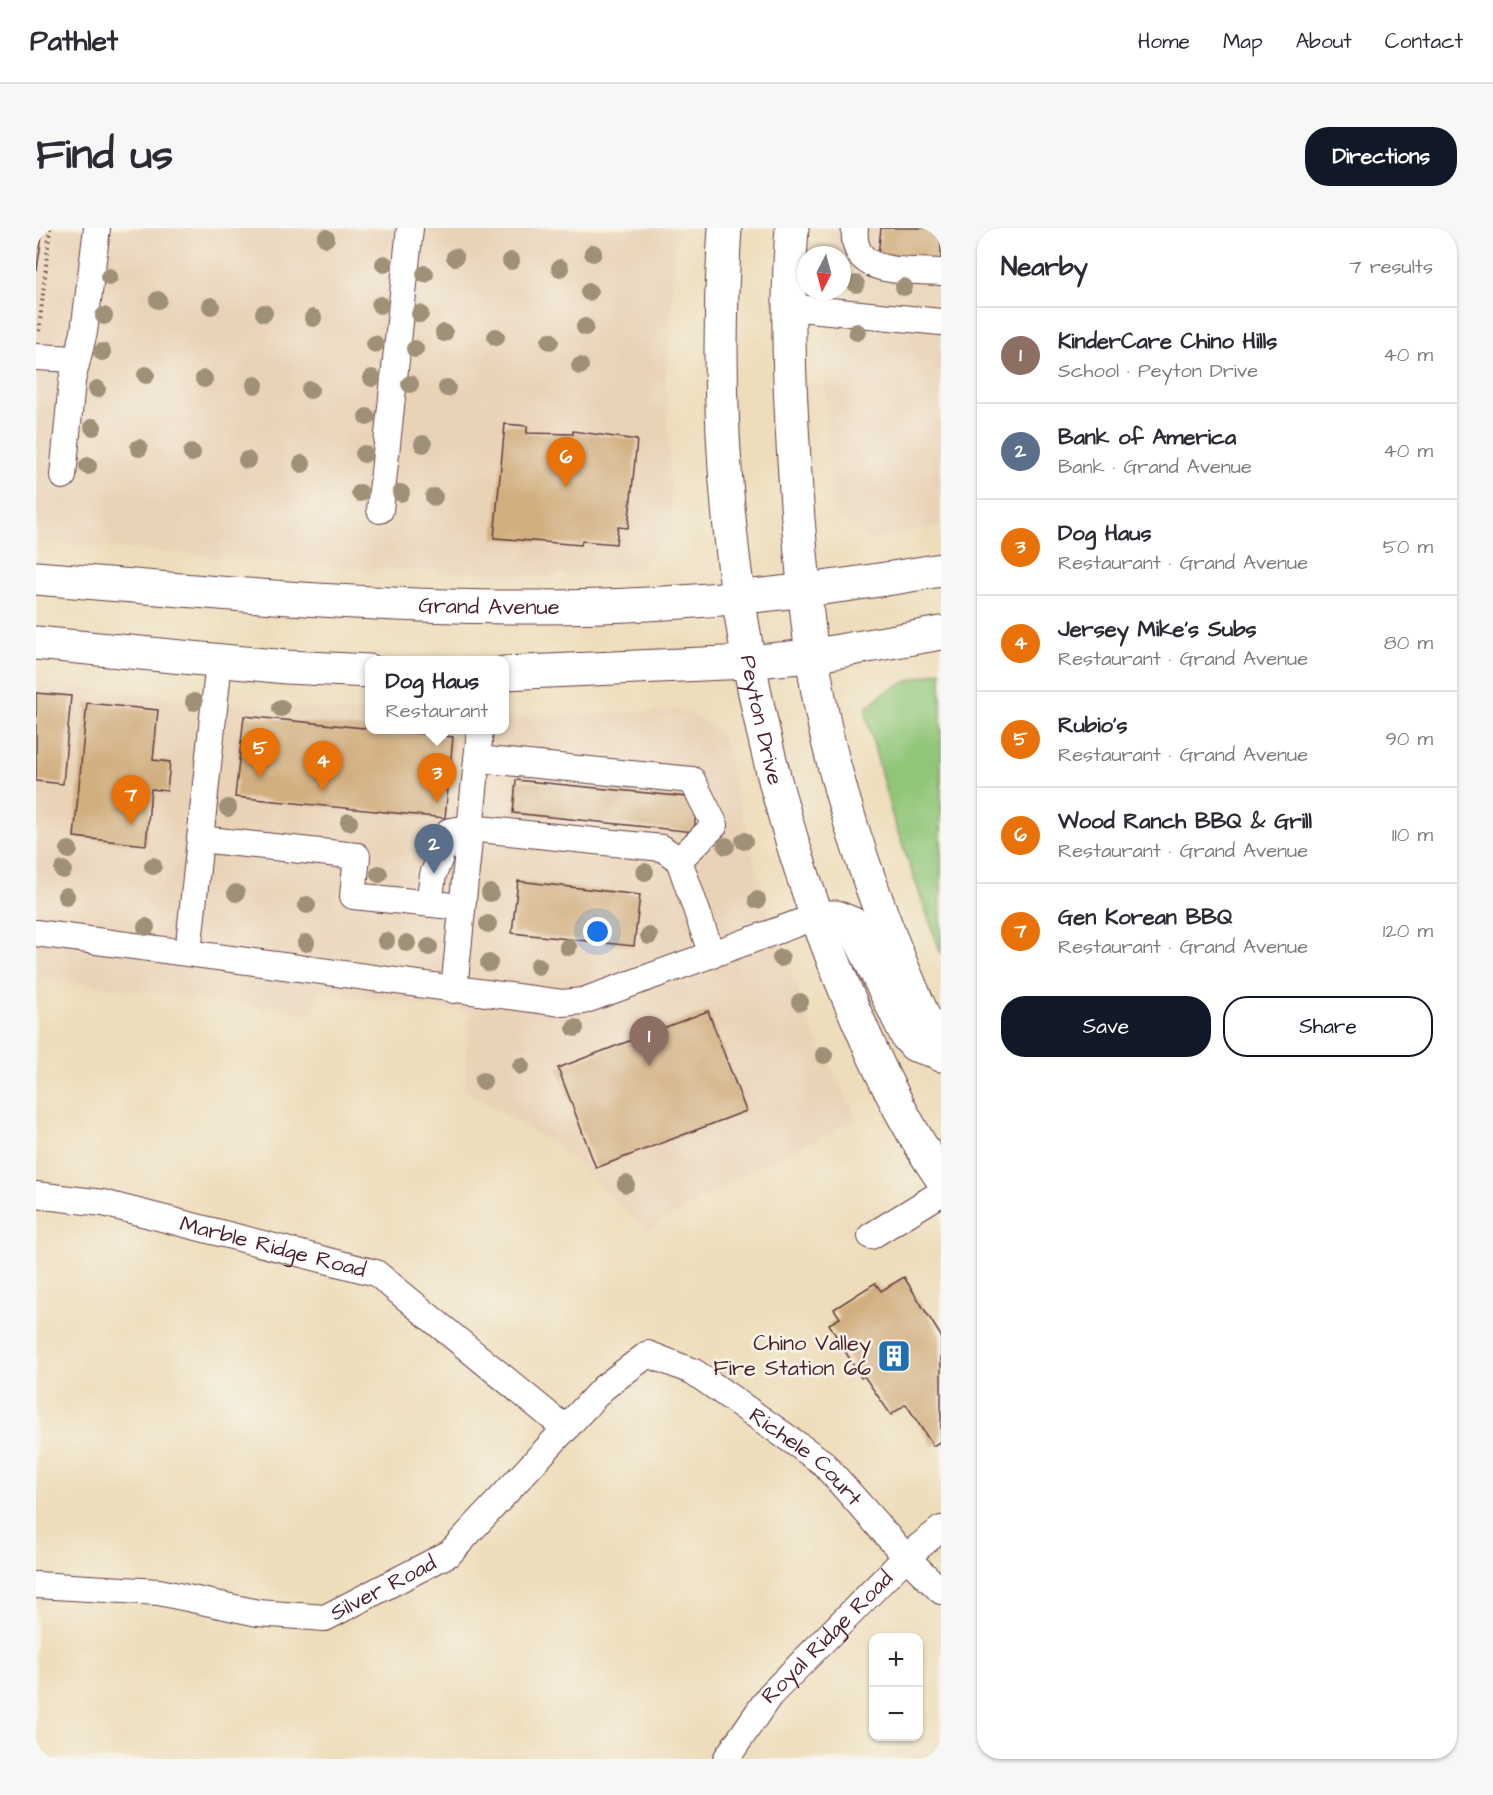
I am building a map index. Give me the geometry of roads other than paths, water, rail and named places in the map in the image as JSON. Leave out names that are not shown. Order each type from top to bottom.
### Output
[{"type":"main road","name":"Peyton Drive","points":[[725,228],[721,350],[726,494],[747,662],[797,860],[815,917],[875,1062],[915,1140],[941,1177]]},
{"type":"main road","points":[[792,228],[789,307],[793,450],[811,656],[833,762],[866,866],[905,976],[939,1050],[923,1048],[907,1036],[853,924],[836,917],[815,917]]},
{"type":"main road","name":"Grand Avenue","points":[[36,578],[439,605],[580,606],[804,590],[941,570]]},
{"type":"main road","points":[[509,673],[747,662],[811,656],[941,633]]},
{"type":"main road","points":[[36,643],[219,661],[365,671]]},
{"type":"street","points":[[63,476],[76,359],[84,332],[97,228]]},
{"type":"street","points":[[380,510],[410,228]]},
{"type":"street","points":[[855,228],[854,241],[857,252],[872,266],[941,272]]},
{"type":"street","points":[[789,307],[941,322]]},
{"type":"street","points":[[36,357],[76,359]]},
{"type":"street","points":[[188,954],[219,661]]},
{"type":"street","points":[[454,990],[480,734]]},
{"type":"street","points":[[477,759],[692,780],[715,825],[679,860]]},
{"type":"street","points":[[429,903],[433,875],[450,831],[470,828],[662,848],[679,860],[712,955]]},
{"type":"street","points":[[200,839],[357,856],[353,896],[462,907]]},
{"type":"street","points":[[36,933],[454,990],[561,1002],[583,1001],[815,917]]},
{"type":"street","points":[[871,1236],[941,1193]]},
{"type":"street","name":"Marble Ridge Road","points":[[36,1195],[103,1203],[376,1273],[566,1429]]},
{"type":"street","name":"Silver Road","points":[[36,1585],[159,1592],[258,1612],[325,1618],[450,1553],[603,1388],[648,1354]]},
{"type":"street","name":"Richele Court","points":[[648,1354],[694,1372],[822,1462],[906,1557],[941,1591]]},
{"type":"street","name":"Royal Ridge Road","points":[[726,1759],[770,1695],[906,1557],[941,1529]]},
{"type":"place","name":"Wood Ranch BBQ & Grill","points":[[566,487]]},
{"type":"place","name":"Rubio's","points":[[260,778]]},
{"type":"place","name":"Jersey Mike's Subs","points":[[323,791]]},
{"type":"place","name":"Dog Haus","points":[[437,803]]},
{"type":"place","name":"Gen Korean BBQ","points":[[131,825]]},
{"type":"place","name":"Bank of America","points":[[434,874]]},
{"type":"place","name":"KinderCare Chino Hills","points":[[649,1066]]},
{"type":"place","name":"Chino Valley Fire Station 66","points":[[894,1356]]}]
